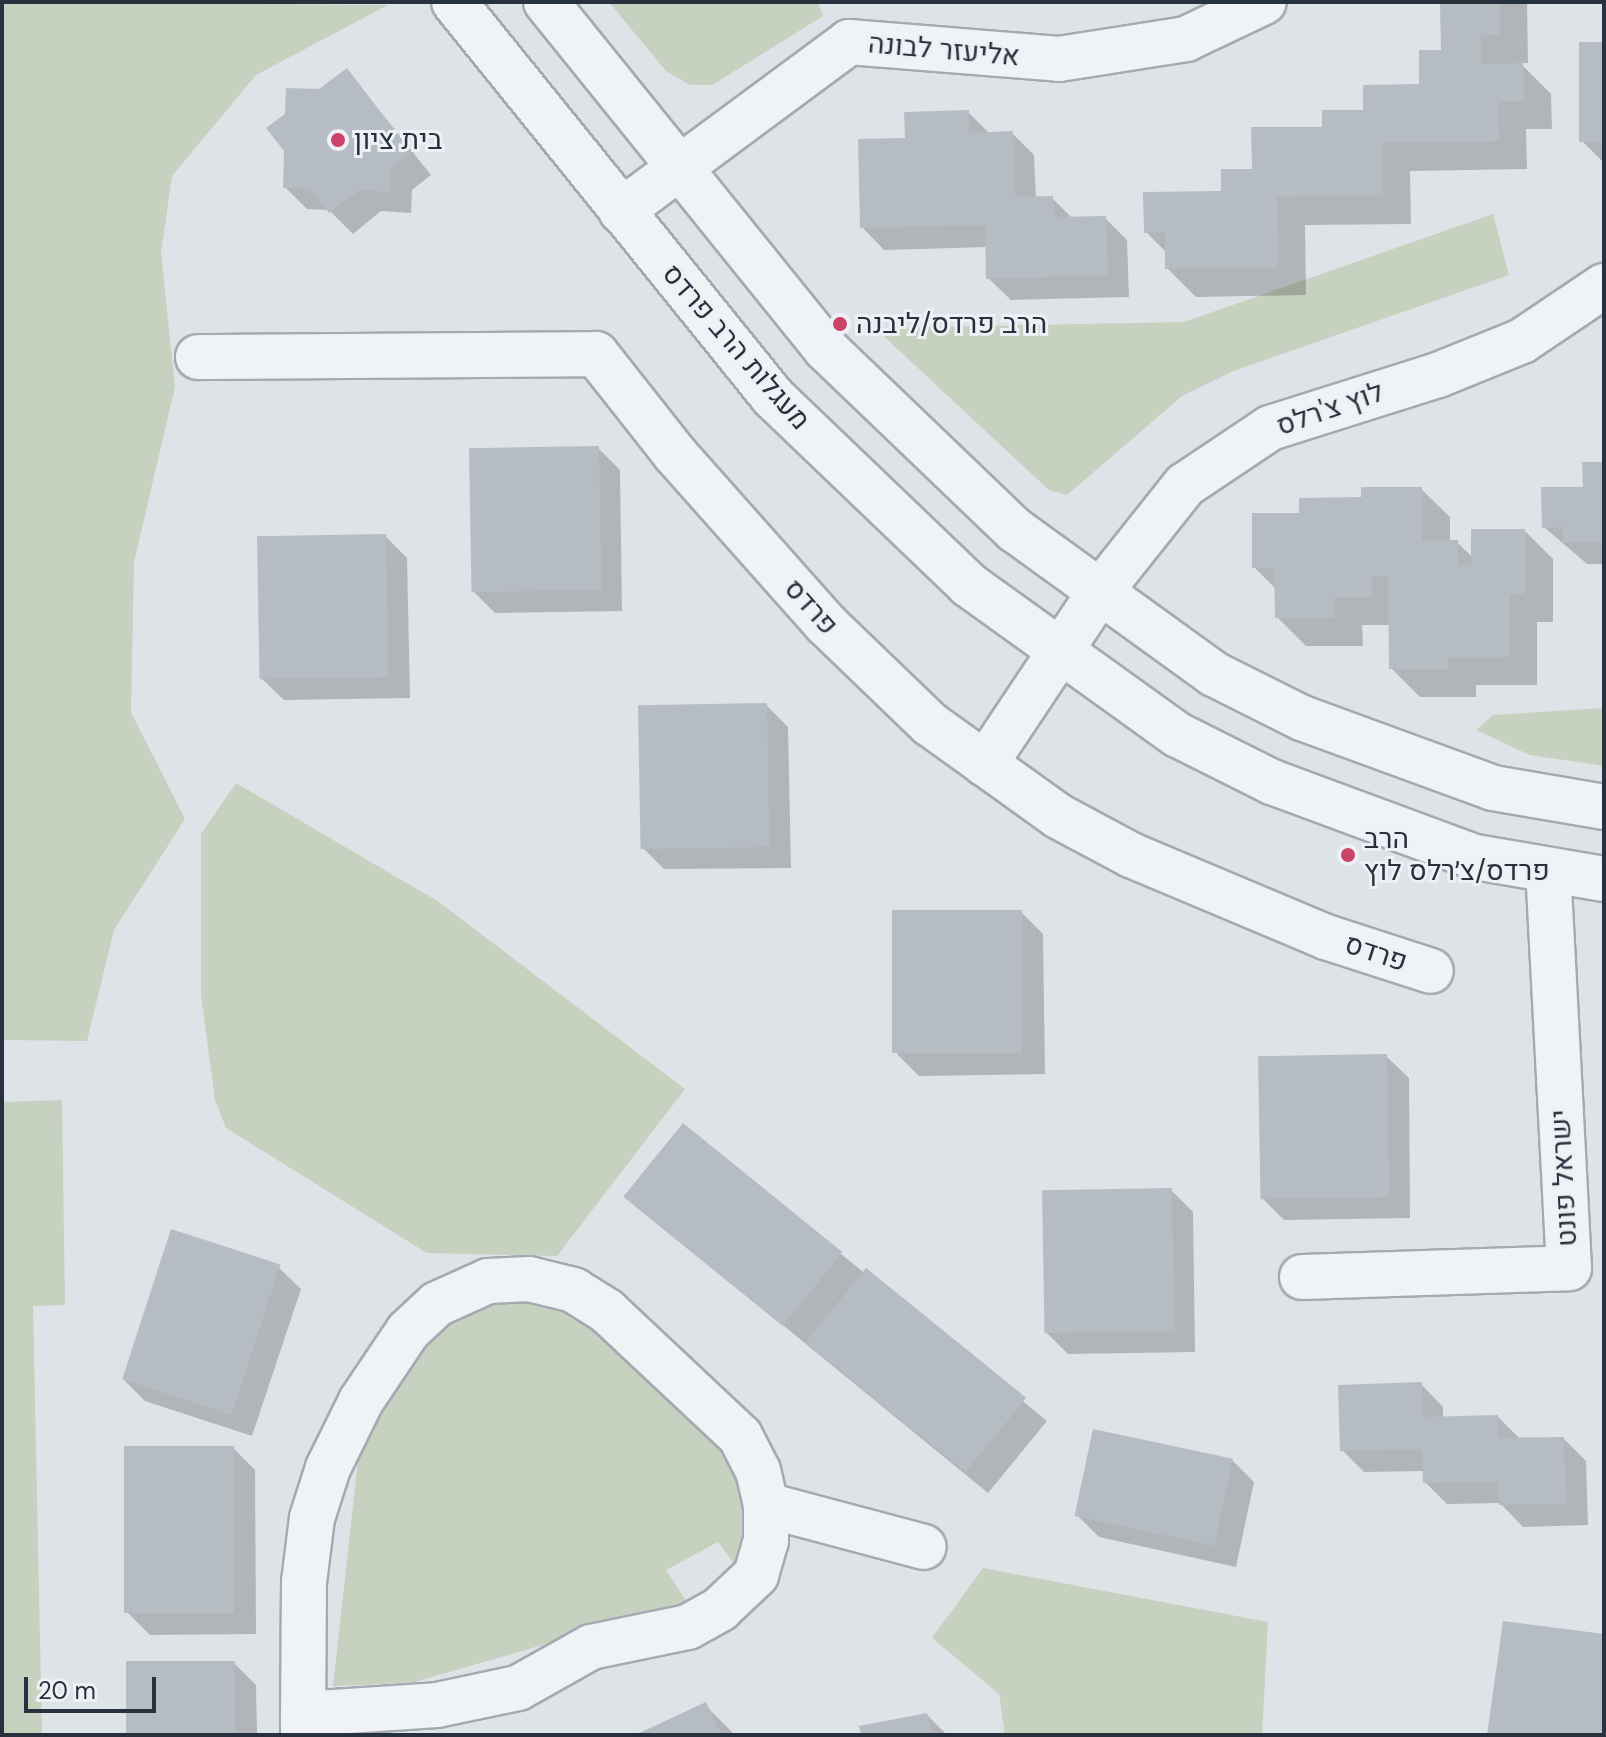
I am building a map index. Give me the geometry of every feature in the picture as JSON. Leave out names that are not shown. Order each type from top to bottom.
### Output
[{"type":"street","name":"מעגלות הרב פרדס","points":[[454,2],[773,397],[969,585],[1058,652]]},
{"type":"street","points":[[546,2],[826,349],[1015,530],[1214,674],[1302,718],[1493,788],[1604,807]]},
{"type":"street","name":"אליעזר לבונה","points":[[621,211],[849,42],[981,55],[1086,56],[1186,39],[1264,2]]},
{"type":"street","name":"לוץ צ'רלס","points":[[985,764],[1099,593],[1185,485],[1270,428],[1438,375],[1522,341],[1604,286]]},
{"type":"street","name":"פרדס","points":[[198,357],[596,354],[675,454],[846,645],[888,689],[985,764],[1058,816],[1144,861],[1326,937],[1431,971]]},
{"type":"street","points":[[1058,652],[1178,735],[1272,782],[1475,857],[1604,879]]},
{"type":"street","name":"ישראל פונט","points":[[1302,1277],[1569,1268],[1548,871]]},
{"type":"street","points":[[529,1279],[574,1290],[607,1311],[740,1436],[758,1471],[766,1505],[766,1541],[756,1575],[720,1609],[688,1627],[591,1647],[518,1688],[437,1705],[303,1725],[304,1582],[312,1518],[328,1468],[361,1401],[408,1331],[437,1304],[476,1285],[529,1279]]},
{"type":"street","points":[[766,1505],[924,1547]]},
{"type":"green space","points":[[2,2],[388,5],[256,75],[172,176],[161,253],[175,387],[134,562],[131,712],[185,819],[114,930],[87,1041],[2,1040]]},
{"type":"green space","points":[[609,2],[818,2],[823,16],[712,85],[690,85],[666,71]]},
{"type":"green space","points":[[1493,214],[1509,275],[1236,370],[1182,396],[1067,495],[1049,490],[875,328],[1184,322]]},
{"type":"green space","points":[[1604,708],[1604,766],[1530,755],[1476,730],[1493,715]]},
{"type":"green space","points":[[236,783],[439,902],[685,1089],[557,1256],[427,1253],[226,1128],[215,1100],[201,994],[201,834]]},
{"type":"green space","points":[[62,1100],[65,1305],[33,1306],[42,1735],[2,1735],[2,1102]]},
{"type":"green space","points":[[506,1301],[551,1301],[589,1313],[736,1455],[749,1524],[738,1569],[718,1542],[666,1570],[689,1605],[597,1623],[553,1642],[411,1683],[333,1686],[361,1433],[384,1389],[444,1324]]},
{"type":"green space","points":[[983,1568],[1268,1622],[1262,1735],[1005,1735],[999,1694],[932,1638]]},
{"type":"building","points":[[1440,2],[1500,2],[1500,35],[1481,35],[1482,64],[1523,63],[1524,101],[1498,101],[1499,141],[1382,143],[1383,196],[1277,197],[1278,267],[1165,269],[1165,232],[1144,233],[1143,192],[1221,191],[1221,169],[1252,169],[1251,127],[1322,127],[1322,110],[1363,110],[1363,85],[1419,84],[1419,50],[1441,50]]},
{"type":"building","points":[[1579,42],[1604,42],[1604,142],[1579,142]]},
{"type":"building","name":"בית ציון","points":[[347,68],[411,152],[391,167],[390,192],[359,190],[329,213],[310,189],[283,188],[284,151],[266,128],[285,114],[286,88],[319,89]]},
{"type":"building","points":[[969,110],[969,133],[1013,131],[1015,197],[1053,196],[1054,217],[1106,216],[1108,275],[986,279],[985,225],[860,228],[858,139],[905,138],[904,112]]},
{"type":"building","points":[[599,446],[602,590],[472,592],[469,448]]},
{"type":"building","points":[[1582,462],[1604,462],[1604,542],[1563,543],[1563,527],[1542,528],[1541,487],[1583,487]]},
{"type":"building","points":[[1361,487],[1422,487],[1422,540],[1458,540],[1458,565],[1471,564],[1471,529],[1525,529],[1525,594],[1509,594],[1509,657],[1448,657],[1448,669],[1389,669],[1388,576],[1372,576],[1372,597],[1334,597],[1335,618],[1275,618],[1274,568],[1252,568],[1252,513],[1299,513],[1299,498],[1361,497]]},
{"type":"building","points":[[386,534],[388,677],[260,679],[257,536]]},
{"type":"building","points":[[767,703],[770,847],[641,849],[638,705]]},
{"type":"building","points":[[892,910],[1022,910],[1022,1053],[892,1053]]},
{"type":"building","points":[[1387,1054],[1389,1197],[1261,1199],[1258,1056]]},
{"type":"building","points":[[683,1123],[842,1252],[783,1326],[623,1197]]},
{"type":"building","points":[[1172,1188],[1174,1331],[1045,1333],[1042,1190]]},
{"type":"building","points":[[171,1229],[280,1265],[232,1415],[122,1379]]},
{"type":"building","points":[[866,1268],[1026,1398],[966,1472],[806,1343]]},
{"type":"building","points":[[1422,1382],[1422,1417],[1498,1415],[1499,1438],[1564,1437],[1566,1504],[1499,1505],[1498,1482],[1423,1483],[1422,1449],[1340,1451],[1338,1385]]},
{"type":"building","points":[[1093,1429],[1233,1459],[1214,1546],[1074,1516]]},
{"type":"building","points":[[124,1446],[234,1446],[234,1613],[124,1613]]},
{"type":"building","points":[[1503,1621],[1604,1634],[1604,1735],[1487,1735]]},
{"type":"building","points":[[126,1661],[235,1661],[235,1735],[126,1735]]},
{"type":"building","points":[[706,1702],[721,1735],[635,1735]]},
{"type":"building","points":[[927,1713],[932,1735],[861,1735],[859,1726]]},
{"type":"place","name":"בית ציון","points":[[338,140]]},
{"type":"place","name":"הרב פרדס/ליבנה","points":[[840,324]]},
{"type":"place","name":"הרב פרדס/צ׳רלס לוץ","points":[[1348,855]]}]
